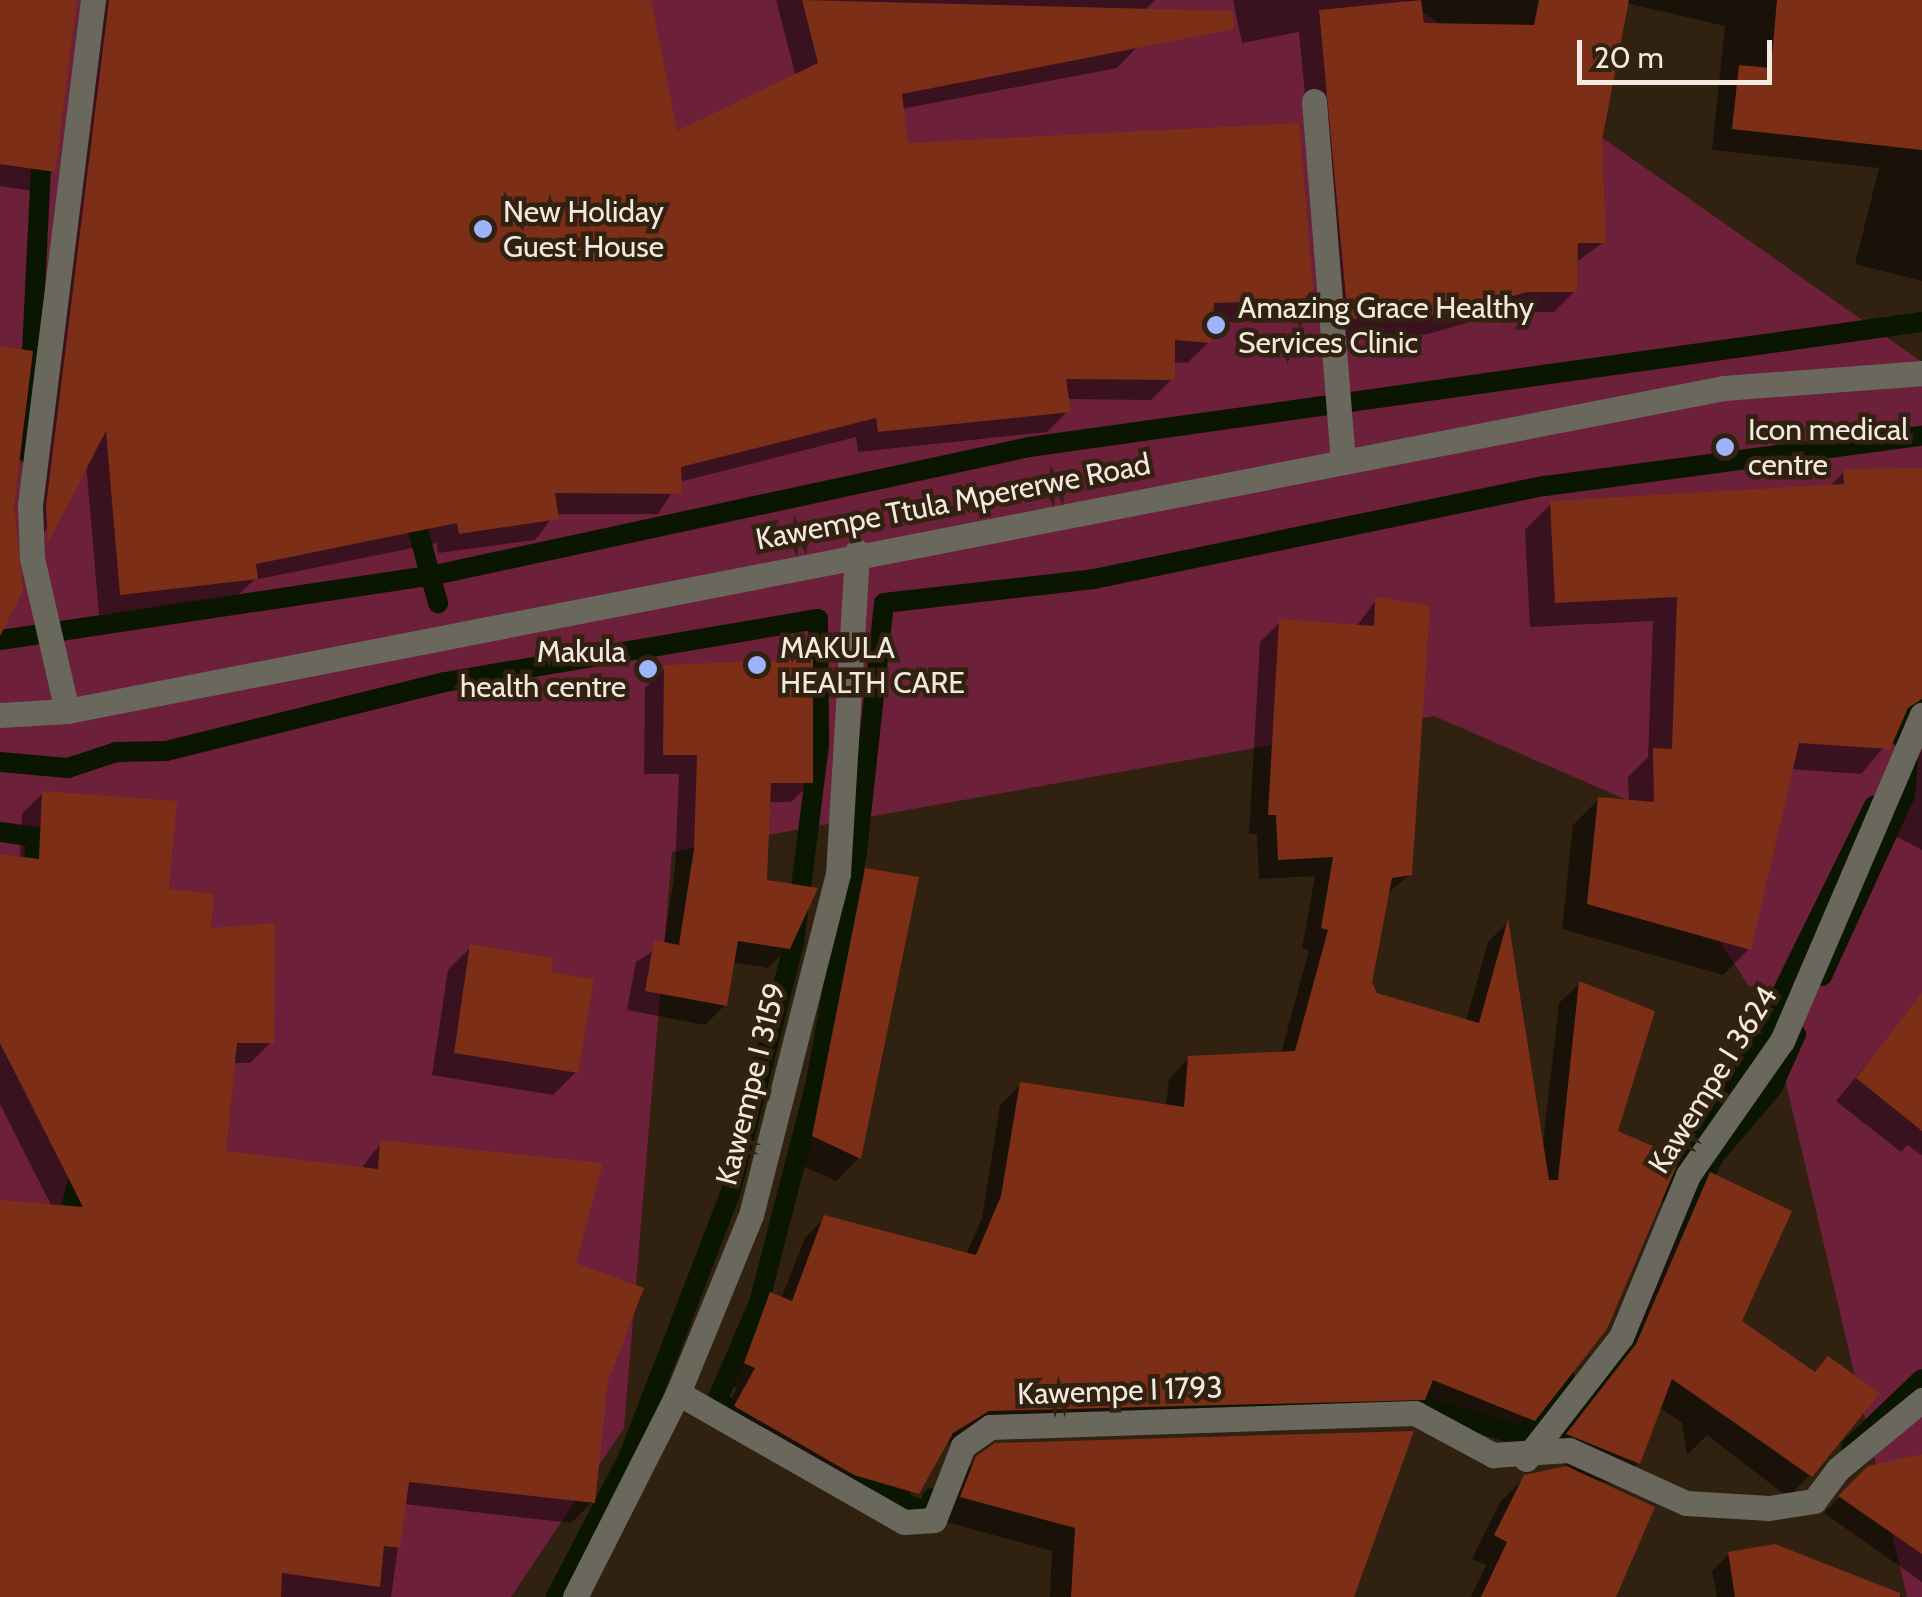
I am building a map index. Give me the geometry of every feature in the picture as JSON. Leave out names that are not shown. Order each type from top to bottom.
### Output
[{"type":"street","points":[[66,710],[32,558],[30,506],[93,0]]},
{"type":"street","points":[[1314,102],[1343,460]]},
{"type":"street","name":"Kawempe Ttula Mpererwe Road","points":[[0,714],[66,710],[857,552],[1724,388],[1922,374]]},
{"type":"street","name":"Kawempe I 3159","points":[[574,1597],[678,1394],[751,1215],[838,874],[857,552]]},
{"type":"street","name":"Kawempe I 3624","points":[[1526,1459],[1621,1336],[1688,1175],[1782,1041],[1922,715]]},
{"type":"street","name":"Kawempe I 1793","points":[[678,1394],[904,1522],[934,1520],[964,1446],[990,1427],[1415,1413],[1493,1455],[1526,1459]]},
{"type":"street","points":[[1526,1459],[1569,1450],[1686,1503],[1769,1508],[1814,1501],[1838,1469],[1922,1400]]},
{"type":"shaded area","points":[[0,0],[1406,0],[1922,362],[1922,1597],[1907,1597],[1771,1020],[1627,800],[1434,716],[672,852],[624,1428],[511,1597],[0,1597]]},
{"type":"building","points":[[0,0],[77,0],[55,172],[0,164]]},
{"type":"building","points":[[109,0],[651,0],[677,131],[818,63],[802,0],[1233,11],[1234,29],[902,94],[908,143],[1299,123],[1314,300],[1214,303],[1211,343],[1175,340],[1175,380],[1066,379],[1071,412],[878,432],[876,418],[681,467],[682,494],[555,493],[559,519],[459,534],[457,523],[256,564],[258,579],[120,595],[106,431],[48,543],[46,506]]},
{"type":"building","points":[[1421,0],[1424,23],[1534,25],[1539,0],[1629,0],[1602,140],[1606,243],[1578,243],[1577,292],[1527,292],[1451,314],[1348,319],[1319,10]]},
{"type":"building","points":[[1777,0],[1922,0],[1922,150],[1732,129],[1739,65],[1771,68]]},
{"type":"building","points":[[0,346],[33,351],[14,505],[23,591],[0,636]]},
{"type":"building","points":[[1922,468],[1922,699],[1908,708],[1890,749],[1799,743],[1751,950],[1587,904],[1598,797],[1654,802],[1653,748],[1672,749],[1677,597],[1555,603],[1550,501],[1844,484],[1843,469]]},
{"type":"building","points":[[1375,597],[1430,606],[1412,875],[1392,878],[1372,983],[1377,993],[1479,1023],[1508,919],[1549,1180],[1558,1180],[1579,981],[1655,1011],[1618,1131],[1680,1158],[1607,1329],[1535,1421],[1433,1380],[1425,1400],[989,1411],[953,1433],[919,1494],[854,1475],[734,1406],[755,1368],[744,1363],[770,1292],[792,1301],[824,1215],[976,1255],[1001,1196],[1020,1082],[1184,1107],[1188,1056],[1295,1051],[1328,930],[1321,928],[1333,857],[1278,860],[1276,815],[1268,815],[1279,619],[1374,626]]},
{"type":"building","points":[[813,659],[813,783],[771,783],[767,880],[818,888],[790,949],[738,941],[727,1006],[645,991],[654,940],[679,945],[694,849],[697,755],[663,755],[664,665]]},
{"type":"building","points":[[42,791],[177,801],[169,889],[214,894],[211,928],[275,923],[274,1043],[237,1043],[226,1151],[378,1169],[380,1140],[603,1163],[576,1263],[644,1288],[608,1381],[595,1503],[409,1482],[400,1548],[384,1546],[380,1587],[282,1573],[281,1597],[0,1597],[0,1200],[83,1207],[0,1043],[0,854],[39,859]]},
{"type":"building","points":[[865,868],[919,877],[861,1159],[812,1136]]},
{"type":"building","points":[[470,944],[553,958],[551,972],[594,979],[578,1073],[454,1053]]},
{"type":"building","points":[[1922,993],[1922,1131],[1856,1078]]},
{"type":"building","points":[[1710,1172],[1792,1211],[1742,1321],[1815,1372],[1828,1356],[1880,1393],[1812,1477],[1672,1379],[1640,1464],[1566,1434],[1636,1344]]},
{"type":"building","points":[[1414,1431],[1354,1597],[1071,1597],[1075,1528],[960,1497],[976,1456],[995,1443]]},
{"type":"building","points":[[1922,1454],[1922,1554],[1838,1496],[1868,1466]]},
{"type":"building","points":[[1566,1466],[1655,1507],[1616,1597],[1481,1597],[1507,1542],[1494,1535],[1524,1475]]},
{"type":"building","points":[[1775,1544],[1900,1593],[1900,1597],[1735,1597],[1728,1552]]},
{"type":"waterway","points":[[27,453],[42,143]]},
{"type":"waterway","points":[[0,640],[430,576],[1029,447],[1922,322]]},
{"type":"waterway","points":[[742,1418],[717,1400],[759,1303],[817,1078],[857,852],[884,603],[1094,579],[1545,486],[1922,436]]},
{"type":"waterway","points":[[411,505],[438,603]]},
{"type":"waterway","points":[[0,762],[68,768],[116,752],[166,751],[445,682],[818,619],[819,745],[794,943],[730,1194],[629,1456],[556,1597]]},
{"type":"waterway","points":[[1901,737],[1922,689]]},
{"type":"waterway","points":[[1822,976],[1905,795],[1908,759]]},
{"type":"waterway","points":[[1664,1192],[1738,1082],[1874,806]]},
{"type":"waterway","points":[[0,832],[36,837],[32,883]]},
{"type":"waterway","points":[[1678,1230],[1714,1156],[1772,1088],[1796,1034]]},
{"type":"waterway","points":[[65,1232],[82,1164]]},
{"type":"waterway","points":[[1603,1456],[1571,1433],[1634,1330]]},
{"type":"waterway","points":[[1409,1403],[1526,1437],[1564,1375]]},
{"type":"waterway","points":[[1851,1447],[1922,1379]]},
{"type":"waterway","points":[[1125,1418],[1166,1402],[1303,1407],[1333,1392]]},
{"type":"waterway","points":[[854,1482],[929,1513],[932,1498]]},
{"type":"place","name":"New Holiday Guest House","points":[[483,229]]},
{"type":"place","name":"Amazing Grace Healthy Services Clinic","points":[[1216,325]]},
{"type":"place","name":"Icon medical centre","points":[[1725,447]]},
{"type":"place","name":"MAKULA HEALTH CARE","points":[[757,665]]},
{"type":"place","name":"Makula health centre","points":[[648,669]]}]
